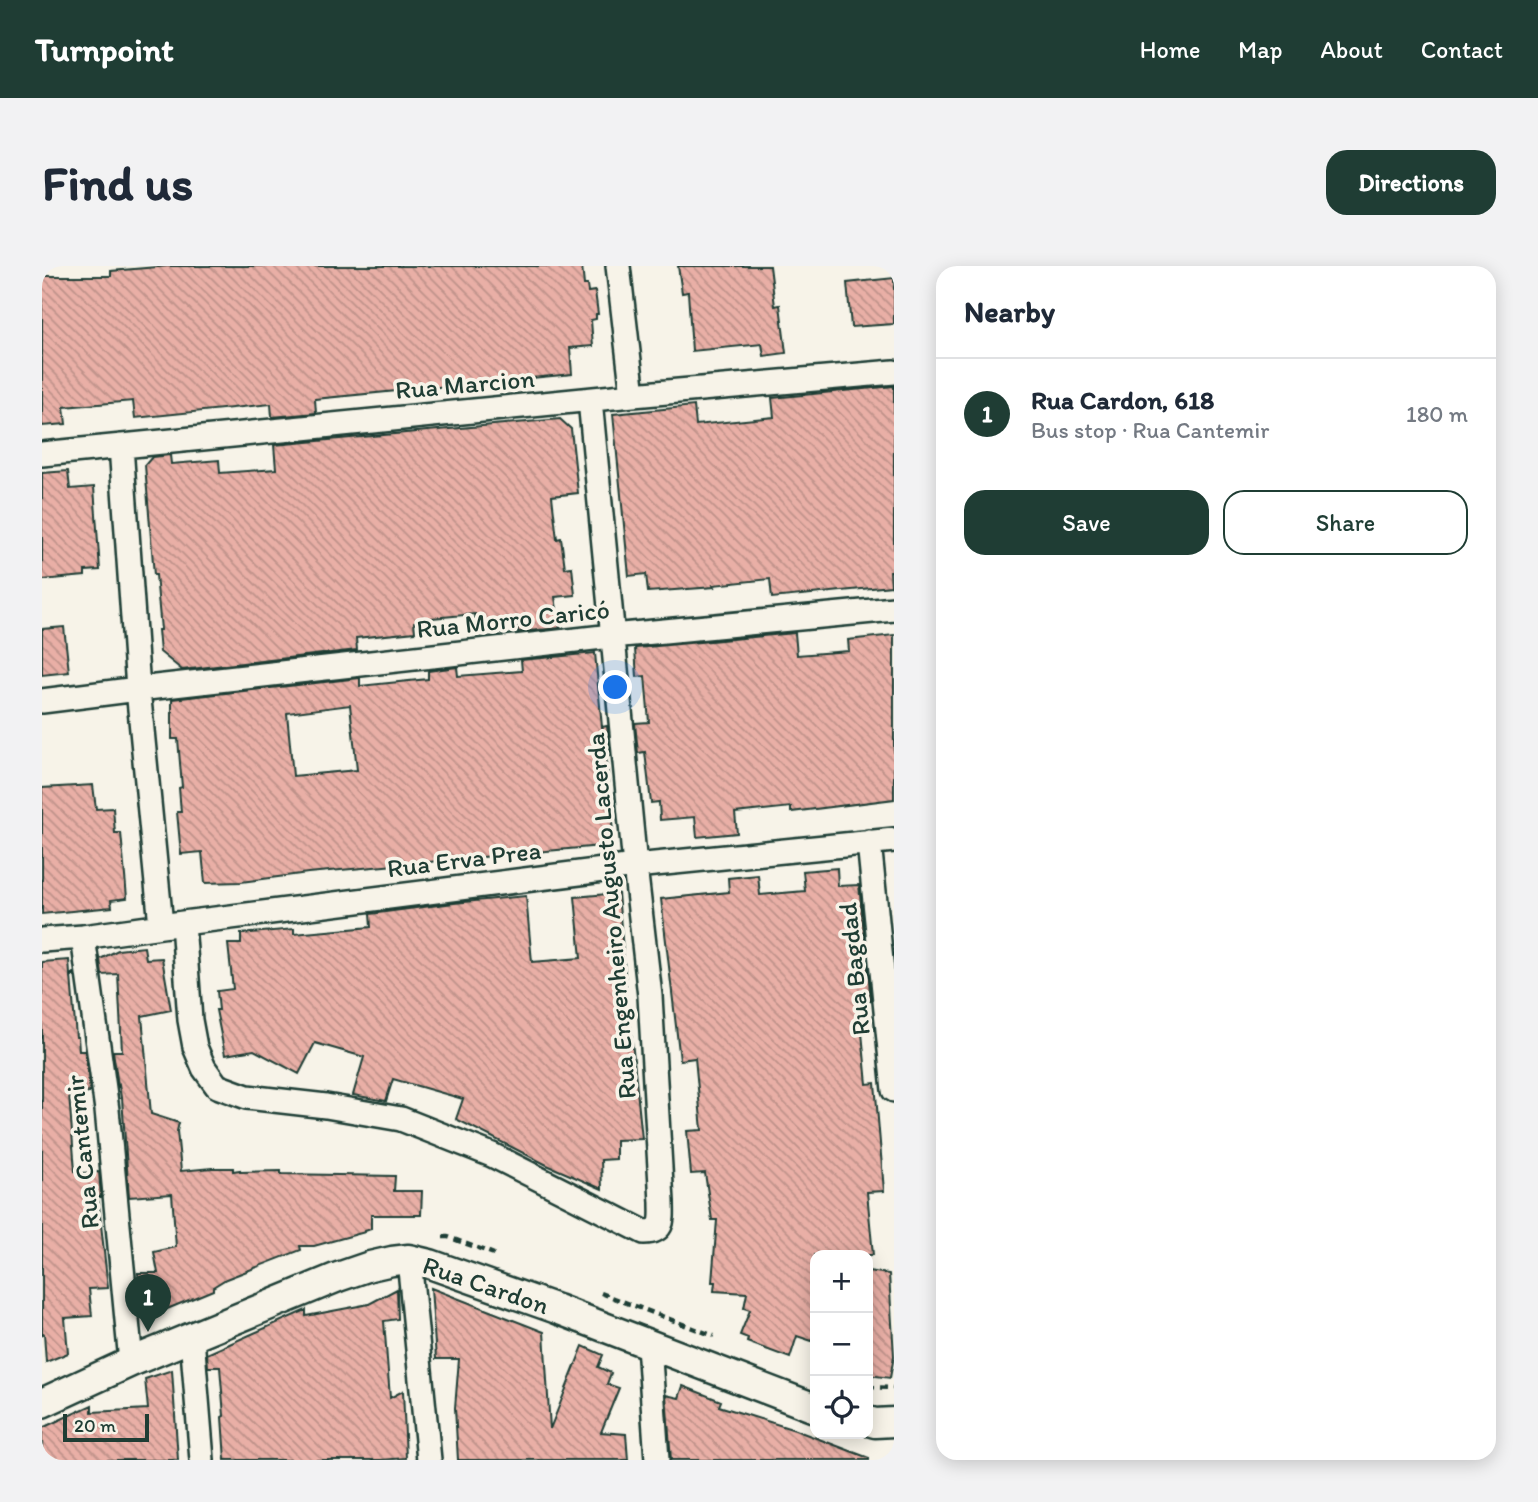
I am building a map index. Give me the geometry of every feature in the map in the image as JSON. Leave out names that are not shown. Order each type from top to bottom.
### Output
[{"type":"street","points":[[618,266],[633,395]]},
{"type":"street","name":"Rua Marcion","points":[[42,454],[633,395],[894,372]]},
{"type":"street","name":"Rua Engenheiro Augusto Lacerda","points":[[172,924],[195,1046],[204,1068],[217,1086],[247,1097],[326,1106],[401,1119],[492,1155],[644,1233],[653,1233],[659,1229],[662,1222],[662,1202],[650,996],[590,400]]},
{"type":"street","points":[[121,446],[138,689],[172,924]]},
{"type":"street","name":"Rua Morro Caricó","points":[[42,701],[612,636],[894,609]]},
{"type":"street","name":"Rua Erva Prea","points":[[42,940],[83,937],[635,866],[894,840]]},
{"type":"street","name":"Rua Bagdad","points":[[869,842],[894,1090]]},
{"type":"street","name":"Rua Cantemir","points":[[83,937],[107,1110],[131,1362]]},
{"type":"street","points":[[409,1259],[429,1460]]},
{"type":"street","name":"Rua Cardon","points":[[42,1403],[131,1362],[338,1277],[370,1266],[409,1259],[557,1309],[810,1406]]},
{"type":"street","points":[[192,1338],[202,1460]]},
{"type":"street","points":[[649,1345],[657,1460]]},
{"type":"street","points":[[873,1423],[894,1422]]},
{"type":"path","points":[[873,1387],[894,1388]]},
{"type":"building","points":[[169,266],[582,266],[584,285],[587,285],[588,292],[595,291],[598,314],[596,319],[591,320],[593,346],[570,348],[572,374],[315,399],[316,413],[272,417],[271,404],[135,418],[133,401],[64,407],[66,424],[42,426],[42,276],[111,276],[111,271]]},
{"type":"building","points":[[678,266],[770,266],[775,306],[780,305],[786,353],[764,356],[762,344],[692,351],[688,292],[682,293]]},
{"type":"building","points":[[894,278],[894,324],[851,327],[847,283]]},
{"type":"building","points":[[894,386],[894,571],[890,571],[891,586],[772,598],[770,579],[648,592],[646,574],[629,576],[613,414],[694,406],[696,425],[774,417],[772,398]]},
{"type":"building","points":[[560,419],[571,429],[578,493],[552,496],[557,539],[561,538],[565,568],[572,567],[575,595],[555,597],[560,628],[518,632],[517,621],[476,625],[475,614],[421,619],[414,622],[415,632],[356,638],[357,650],[182,670],[160,652],[158,630],[161,630],[145,465],[152,457],[170,455],[171,464],[219,460],[220,473],[276,469],[274,445]]},
{"type":"building","points":[[68,471],[70,489],[94,487],[100,570],[85,571],[85,576],[42,580],[42,473]]},
{"type":"building","points":[[64,627],[69,672],[42,675],[42,629]]},
{"type":"building","points":[[795,633],[797,655],[849,651],[848,640],[894,635],[894,799],[791,812],[791,807],[735,813],[737,833],[697,837],[695,817],[660,820],[659,802],[651,803],[645,752],[638,753],[635,723],[649,722],[645,676],[637,677],[635,649]]},
{"type":"building","points":[[595,653],[602,727],[607,726],[610,756],[606,756],[613,833],[601,846],[308,873],[241,882],[205,883],[202,852],[181,854],[177,812],[181,812],[179,788],[182,787],[178,739],[172,739],[172,699],[360,678],[360,686],[428,679],[428,671],[457,667],[458,676],[522,671],[521,660]],"holes":[[[350,705],[357,770],[293,776],[287,713]]]},
{"type":"building","points":[[93,785],[96,809],[113,808],[115,833],[121,833],[127,898],[111,900],[112,907],[42,914],[42,788]]},
{"type":"building","points":[[837,868],[838,886],[859,885],[871,1001],[859,1002],[867,1084],[875,1083],[884,1191],[867,1192],[873,1250],[810,1250],[810,1340],[797,1336],[790,1358],[747,1342],[748,1338],[740,1335],[750,1310],[744,1308],[747,1293],[714,1291],[715,1282],[712,1282],[717,1220],[712,1220],[705,1173],[691,1174],[687,1131],[702,1130],[695,1058],[680,1060],[661,899],[729,892],[728,878],[758,875],[760,895],[805,891],[803,871]]},
{"type":"building","points":[[618,893],[626,985],[626,1022],[630,1021],[642,1139],[616,1140],[616,1159],[601,1160],[602,1189],[547,1165],[456,1119],[463,1099],[393,1079],[386,1101],[353,1095],[364,1057],[315,1043],[299,1074],[254,1050],[225,1055],[216,1010],[219,1010],[217,991],[233,989],[228,944],[241,944],[241,934],[294,929],[294,934],[371,927],[370,914],[526,896],[532,962],[581,958],[575,897]]},
{"type":"building","points":[[144,947],[146,959],[162,958],[171,1010],[142,1016],[151,1114],[179,1123],[177,1131],[181,1171],[233,1168],[233,1171],[240,1172],[395,1176],[394,1191],[422,1191],[421,1215],[371,1215],[371,1229],[365,1232],[314,1246],[300,1246],[301,1250],[226,1279],[213,1287],[213,1290],[155,1314],[142,1304],[138,1273],[158,1273],[154,1252],[176,1247],[172,1194],[129,1197],[122,1098],[113,1051],[122,1051],[118,974],[102,975],[100,959],[118,950]]},
{"type":"building","points":[[69,960],[70,975],[74,973],[74,976],[71,976],[76,1037],[79,1051],[85,1051],[90,1092],[69,1094],[75,1171],[99,1172],[101,1197],[98,1197],[108,1288],[89,1289],[92,1316],[65,1318],[68,1353],[46,1362],[44,1334],[42,1335],[42,962]]},
{"type":"building","points":[[873,1272],[889,1274],[894,1356],[890,1378],[873,1376]]},
{"type":"building","points":[[431,1288],[544,1332],[550,1429],[583,1346],[603,1355],[598,1367],[611,1373],[607,1384],[619,1388],[601,1432],[626,1434],[628,1460],[458,1460],[455,1408],[459,1359],[436,1359]]},
{"type":"building","points":[[397,1289],[398,1319],[384,1321],[390,1398],[403,1391],[406,1458],[225,1460],[220,1367],[208,1367],[207,1354],[306,1310],[306,1316],[369,1304]]},
{"type":"building","points":[[172,1370],[178,1460],[42,1460],[42,1428],[92,1405],[92,1412],[148,1409],[145,1379]]},
{"type":"building","points":[[683,1386],[721,1401],[719,1406],[795,1430],[810,1436],[810,1439],[819,1439],[869,1460],[671,1460],[666,1395],[679,1398]]},
{"type":"place","name":"Rua Cardon, 618","points":[[148,1332]]}]
